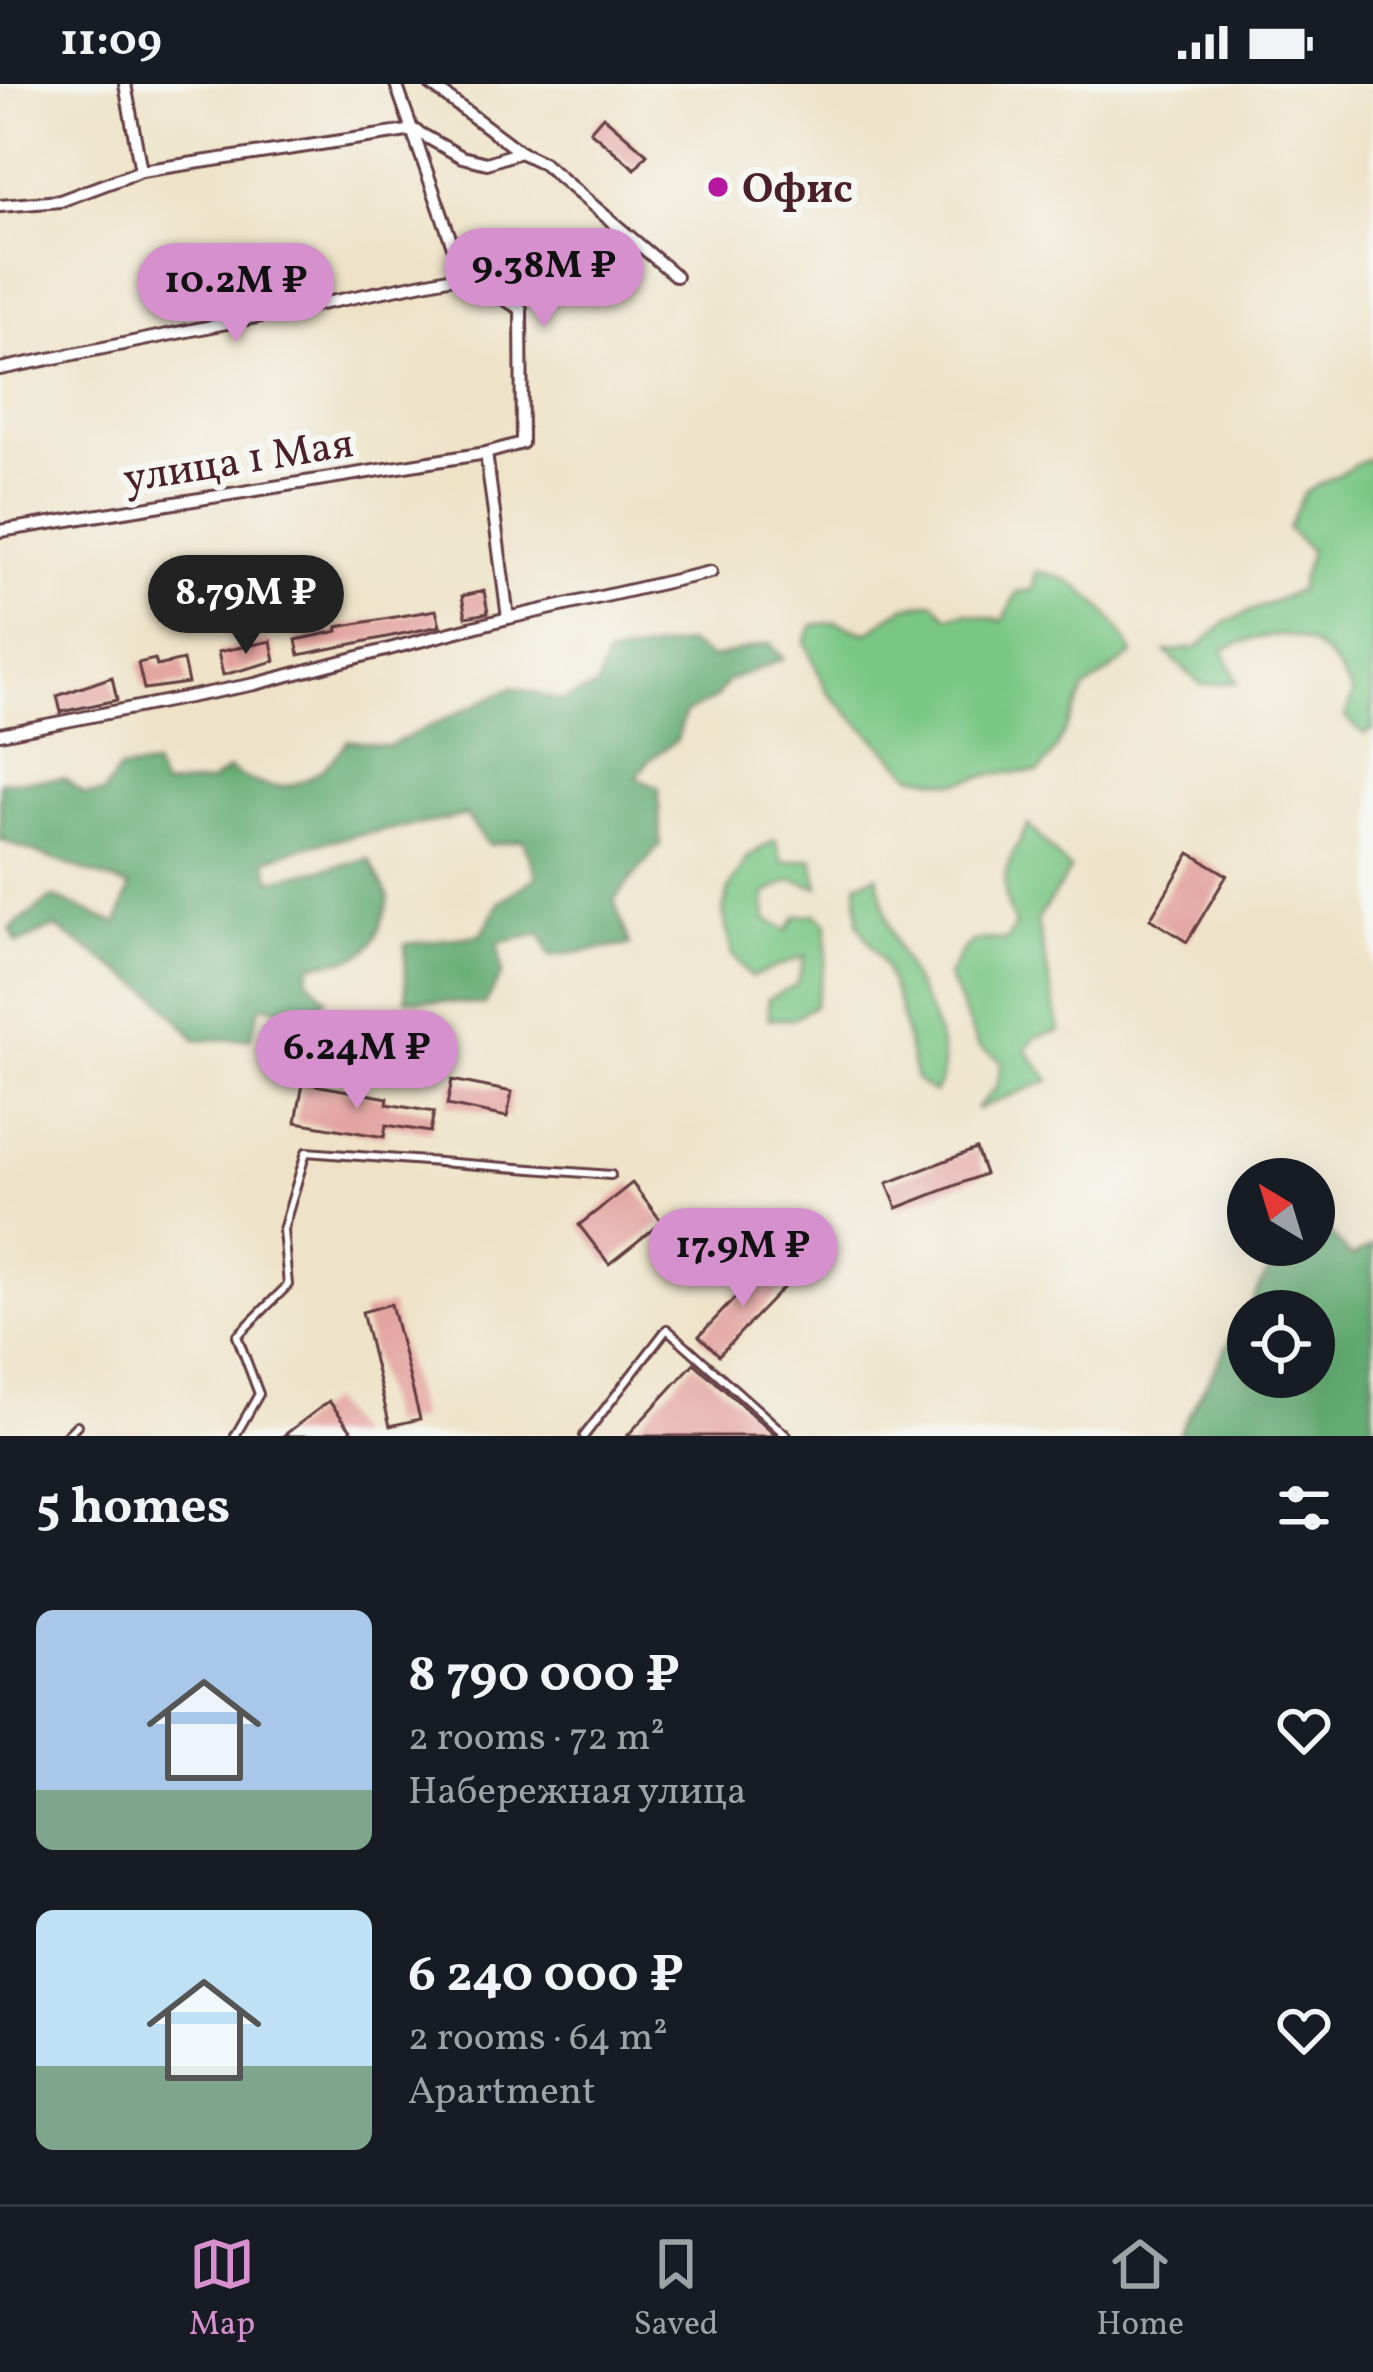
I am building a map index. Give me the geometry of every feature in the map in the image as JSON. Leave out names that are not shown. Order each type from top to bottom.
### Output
[{"type":"street","points":[[124,84],[141,171]]},
{"type":"street","points":[[430,84],[520,152],[543,163],[676,276]]},
{"type":"street","points":[[397,85],[463,275],[520,309],[522,443],[486,453],[508,618]]},
{"type":"street","points":[[0,206],[60,201],[141,171],[414,130],[462,157],[488,163],[520,152]]},
{"type":"street","points":[[0,369],[463,275]]},
{"type":"street","name":"улица 1 Мая","points":[[0,531],[486,453]]},
{"type":"street","points":[[0,734],[255,684],[508,618],[711,572]]},
{"type":"lane","points":[[235,1436],[260,1394],[238,1336],[288,1285],[283,1230],[306,1152],[611,1175]]},
{"type":"lane","points":[[584,1436],[667,1329],[787,1436]]},
{"type":"lane","points":[[66,1436],[76,1425]]},
{"type":"green space","points":[[1373,456],[1373,729],[1364,734],[1345,717],[1353,695],[1342,674],[1329,658],[1300,639],[1265,637],[1223,650],[1237,682],[1201,685],[1166,652],[1197,648],[1226,622],[1298,591],[1310,551],[1288,529],[1304,493]]},
{"type":"green space","points":[[1035,572],[1066,580],[1094,600],[1133,654],[1085,689],[1055,751],[1039,772],[999,773],[955,783],[912,775],[827,692],[805,642],[813,625],[836,622],[867,633],[904,607],[934,602],[947,616],[967,613],[1003,621],[1017,592],[1033,590]]},
{"type":"green space","points":[[687,643],[711,658],[770,643],[783,659],[728,681],[715,699],[685,713],[677,740],[649,760],[637,778],[659,788],[660,845],[614,900],[630,945],[550,956],[541,934],[498,943],[502,973],[485,1005],[406,999],[405,944],[481,935],[500,901],[537,877],[523,840],[488,845],[466,815],[339,839],[266,860],[271,880],[369,859],[389,898],[379,931],[367,950],[347,959],[312,964],[307,977],[326,999],[302,1015],[261,1005],[250,1039],[196,1040],[157,996],[55,927],[17,944],[10,929],[53,897],[117,924],[130,887],[0,840],[0,782],[64,778],[84,794],[103,794],[119,770],[154,766],[163,787],[210,782],[229,769],[263,785],[295,784],[323,768],[348,740],[388,746],[513,687],[561,701],[597,687],[606,657]]},
{"type":"green space","points":[[1028,825],[1070,870],[1037,921],[1060,1031],[1035,1037],[1026,1050],[1050,1080],[975,1110],[997,1086],[1002,1061],[978,1046],[948,976],[970,945],[984,939],[1006,941],[1015,926],[1006,896],[1006,874]]},
{"type":"green space","points":[[775,840],[783,863],[812,858],[819,887],[792,880],[765,894],[766,919],[787,931],[796,916],[817,914],[827,924],[826,960],[814,1006],[792,1019],[769,1019],[768,999],[797,984],[805,956],[751,977],[732,955],[723,910],[730,887],[749,856]]},
{"type":"green space","points":[[877,875],[894,939],[940,1041],[942,1078],[934,1093],[916,1080],[898,1002],[883,963],[858,924],[857,883]]},
{"type":"green space","points":[[1335,1238],[1351,1257],[1373,1245],[1373,1436],[1177,1436],[1227,1346],[1227,1398],[1335,1398],[1335,1290],[1258,1290],[1271,1266],[1335,1266]]},
{"type":"building","points":[[603,116],[647,154],[635,169],[590,131]]},
{"type":"building","points":[[484,591],[488,613],[466,617],[462,596]]},
{"type":"building","points":[[436,610],[440,626],[299,655],[296,640],[338,631],[337,627]]},
{"type":"building","points":[[271,641],[275,661],[223,675],[218,652]]},
{"type":"building","points":[[155,659],[157,666],[183,660],[188,683],[144,689],[138,663]]},
{"type":"building","points":[[112,677],[117,700],[61,712],[57,696]]},
{"type":"building","points":[[1190,853],[1227,875],[1187,942],[1150,919]]},
{"type":"building","points":[[452,1080],[512,1092],[507,1117],[447,1105]]},
{"type":"building","points":[[303,1083],[388,1098],[387,1104],[434,1112],[430,1132],[386,1125],[384,1137],[296,1122]]},
{"type":"building","points":[[976,1149],[985,1174],[897,1208],[887,1183]]},
{"type":"building","points":[[632,1183],[662,1222],[609,1264],[579,1225]]},
{"type":"building","points":[[767,1264],[787,1284],[719,1355],[699,1336]]},
{"type":"building","points":[[391,1304],[420,1419],[390,1426],[362,1312]]},
{"type":"building","points":[[694,1363],[776,1436],[627,1436]]},
{"type":"building","points":[[329,1401],[356,1436],[283,1436]]},
{"type":"place","name":"Офис","points":[[718,187]]}]
